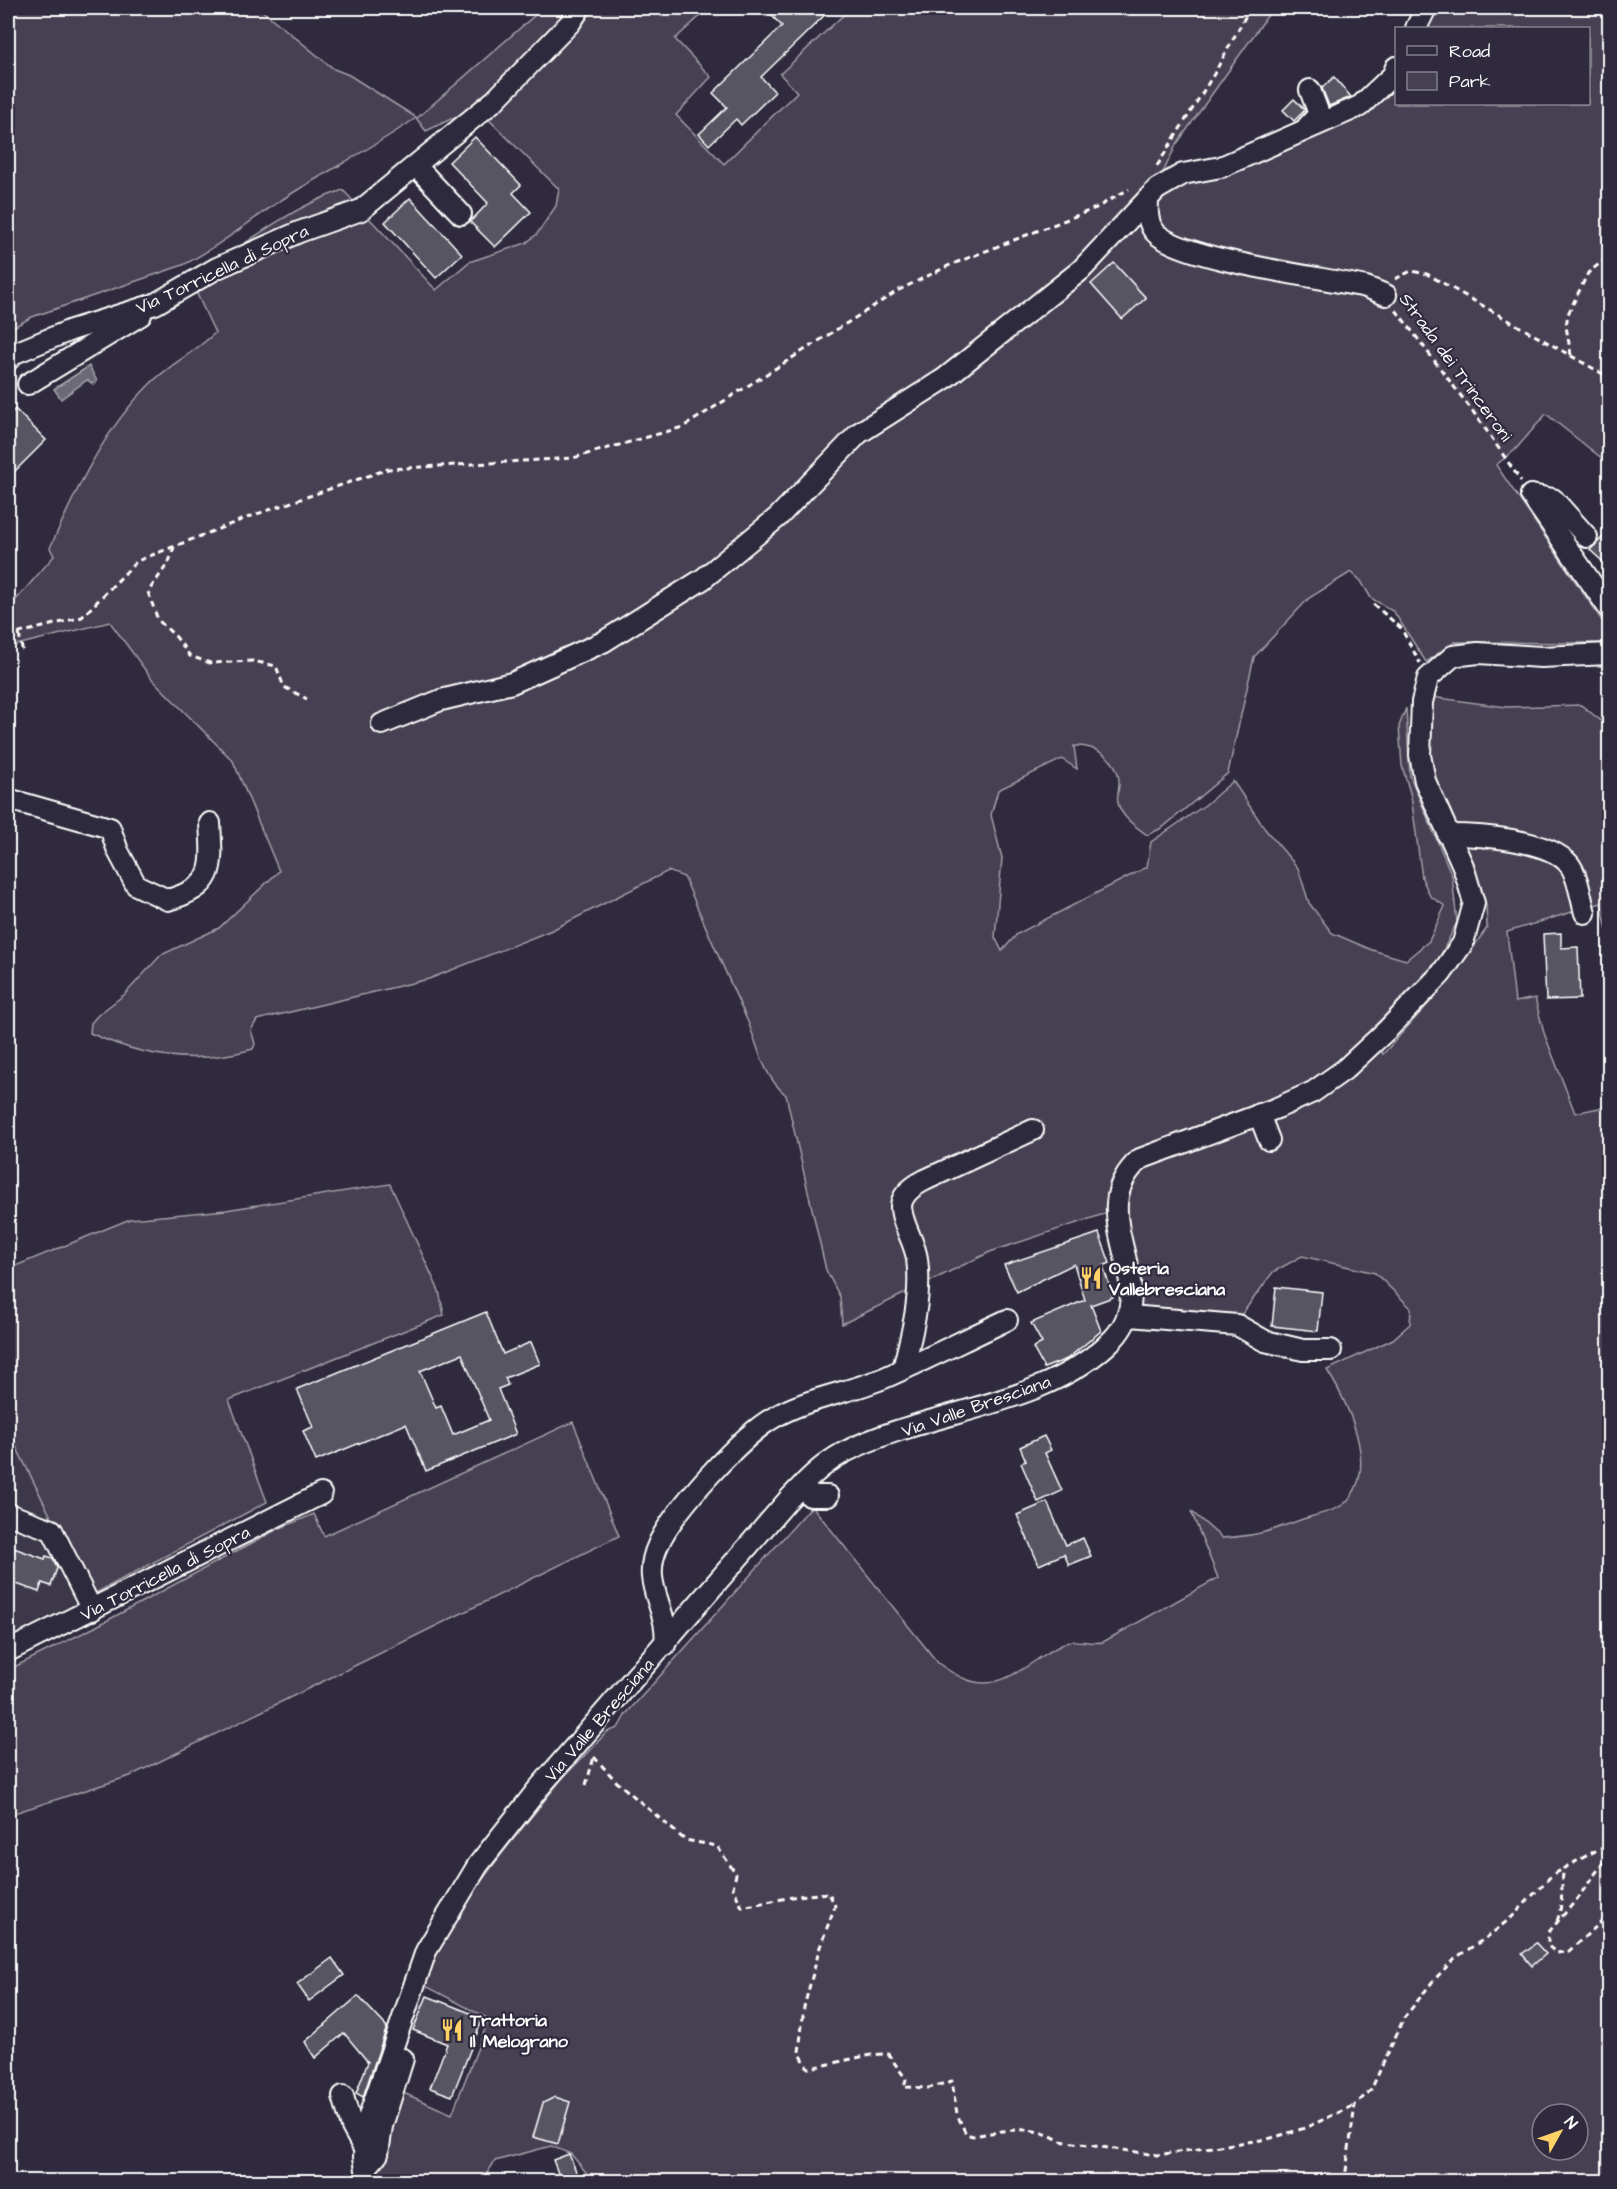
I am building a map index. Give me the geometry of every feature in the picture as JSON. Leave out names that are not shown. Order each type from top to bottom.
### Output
[{"type":"street","name":"Via Torricella di Sopra","points":[[8,360],[15,353],[71,330],[155,304],[217,268],[299,232],[361,210],[495,100],[570,23],[580,8]]},
{"type":"street","points":[[1416,27],[1426,8]]},
{"type":"street","points":[[382,724],[441,699],[512,683],[603,642],[703,579],[778,517],[860,433],[944,379],[1081,270],[1148,202],[1157,189],[1183,174],[1221,166],[1360,106],[1392,75],[1395,69]]},
{"type":"street","points":[[1307,127],[1319,114],[1310,90]]},
{"type":"street","points":[[416,166],[461,214]]},
{"type":"street","points":[[1148,202],[1150,225],[1157,234],[1170,242],[1236,261],[1366,287],[1386,295]]},
{"type":"street","points":[[28,384],[123,328],[155,304]]},
{"type":"street","points":[[1531,495],[1553,499],[1587,537]]},
{"type":"street","points":[[1531,495],[1610,610]]},
{"type":"street","points":[[1331,1350],[1303,1350],[1265,1341],[1237,1324],[1130,1316],[1131,1285],[1116,1209],[1119,1186],[1125,1172],[1140,1159],[1312,1092],[1344,1070],[1441,974],[1463,943],[1473,903],[1463,866],[1425,781],[1420,754],[1422,702],[1428,678],[1453,656],[1478,653],[1541,657],[1610,654]]},
{"type":"street","points":[[8,800],[110,828],[118,851],[136,885],[168,900],[194,892],[207,877],[212,852],[210,823]]},
{"type":"street","points":[[1448,835],[1500,837],[1551,850],[1570,865],[1585,913]]},
{"type":"street","points":[[1259,1114],[1269,1140]]},
{"type":"street","points":[[903,1369],[913,1328],[917,1259],[901,1206],[905,1196],[911,1188],[925,1180],[1033,1130]]},
{"type":"street","name":"Via Valle Bresciana","points":[[367,2175],[363,2147],[366,2125],[426,1951],[478,1865],[538,1789],[812,1474],[843,1453],[874,1441],[1041,1386],[1073,1370],[1113,1339],[1130,1316]]},
{"type":"street","points":[[664,1645],[667,1625],[653,1593],[651,1577],[658,1545],[694,1496],[740,1444],[772,1418],[903,1369],[1007,1320]]},
{"type":"street","name":"Via Torricella di Sopra","points":[[8,1651],[321,1494]]},
{"type":"street","points":[[8,1514],[52,1530],[92,1610]]},
{"type":"street","points":[[367,2175],[378,2154],[382,2126],[403,2059]]},
{"type":"street","points":[[343,2096],[352,2127],[363,2147]]},
{"type":"path","points":[[1155,169],[1208,84],[1250,8]]},
{"type":"path","points":[[1610,78],[1602,78],[1610,87]]},
{"type":"path","points":[[8,636],[82,617],[137,561],[175,545],[388,469],[573,458],[683,427],[899,290],[950,265],[1096,208],[1136,183]]},
{"type":"path","points":[[1571,356],[1566,326],[1568,314],[1588,273],[1604,260],[1610,232]]},
{"type":"path","name":"Strada dei Trinceroni","points":[[1531,495],[1480,421],[1386,295],[1391,282],[1400,274],[1411,271],[1427,274],[1610,378]]},
{"type":"path","points":[[175,545],[169,562],[148,592],[158,620],[176,637],[190,656],[210,663],[254,661],[276,666],[284,687],[307,699]]},
{"type":"path","points":[[1373,604],[1401,628],[1428,678]]},
{"type":"path","points":[[19,634],[23,653]]},
{"type":"path","points":[[594,1757],[617,1782],[685,1840],[717,1846],[736,1874],[733,1888],[742,1907],[791,1897],[829,1893],[835,1906],[820,1947],[802,2022],[798,2052],[808,2068],[863,2059],[875,2053],[888,2054],[906,2079],[904,2087],[929,2088],[952,2081],[957,2114],[966,2134],[973,2136],[1017,2128],[1047,2133],[1060,2141],[1157,2155],[1268,2139],[1305,2128],[1355,2105],[1371,2090],[1404,2018],[1433,1980],[1455,1958],[1486,1938],[1512,1917],[1552,1874],[1610,1843]]},
{"type":"path","points":[[1610,1853],[1546,1939],[1552,1951],[1557,1953],[1569,1950],[1610,1914]]},
{"type":"path","points":[[1556,1923],[1563,1905],[1560,1884],[1564,1868]]},
{"type":"path","points":[[1348,2181],[1346,2171],[1355,2105]]},
{"type":"shaded area","points":[[89,366],[97,381],[93,384],[87,380],[61,399],[54,389]]},
{"type":"shaded area","points":[[8,1430],[90,1596],[8,1637]]},
{"type":"green space","points":[[8,8],[259,8],[334,69],[349,75],[417,118],[543,8],[709,8],[675,39],[711,77],[676,115],[724,164],[797,92],[780,74],[851,8],[1273,8],[1176,145],[1160,179],[1145,199],[1395,79],[1395,105],[1590,105],[1590,27],[1423,27],[1432,8],[1609,8],[1609,464],[1546,414],[1515,450],[1496,465],[1609,631],[1609,643],[1455,642],[1426,662],[1394,612],[1371,598],[1361,581],[1351,572],[1309,598],[1254,657],[1228,773],[1162,828],[1147,835],[1129,821],[1118,803],[1119,780],[1114,765],[1103,754],[1082,746],[1074,746],[1077,769],[1062,759],[998,790],[991,815],[1002,858],[995,937],[1002,951],[1017,934],[1147,867],[1151,842],[1205,805],[1233,781],[1265,829],[1298,868],[1309,903],[1332,933],[1372,950],[1406,960],[1429,941],[1445,906],[1430,896],[1422,878],[1411,796],[1402,766],[1399,726],[1406,708],[1410,776],[1452,876],[1457,922],[1439,959],[1367,1034],[1383,1054],[1448,982],[1487,928],[1486,904],[1429,764],[1432,697],[1506,707],[1581,705],[1609,727],[1609,938],[1601,903],[1507,932],[1515,1002],[1535,998],[1544,1033],[1575,1113],[1609,1106],[1609,2181],[594,2182],[571,2154],[551,2146],[495,2161],[482,2181],[377,2181],[375,2165],[399,2091],[452,2114],[489,2019],[420,1983],[437,1941],[503,1852],[561,1780],[607,1732],[618,1728],[626,1714],[812,1506],[938,1663],[966,1679],[989,1683],[1000,1680],[1067,1642],[1103,1642],[1218,1578],[1191,1511],[1222,1538],[1273,1530],[1332,1510],[1346,1502],[1356,1488],[1360,1472],[1360,1454],[1351,1417],[1327,1370],[1393,1339],[1410,1324],[1411,1308],[1375,1273],[1302,1256],[1273,1272],[1239,1318],[1135,1311],[1122,1219],[1130,1175],[1231,1114],[1164,1140],[1130,1159],[1118,1169],[1110,1181],[1107,1192],[1107,1213],[990,1252],[842,1324],[840,1297],[826,1270],[786,1095],[778,1088],[767,1071],[748,1022],[684,877],[668,871],[552,930],[429,979],[257,1020],[251,1030],[255,1044],[253,1049],[212,1057],[170,1056],[130,1048],[90,1033],[91,1023],[98,1015],[125,994],[161,955],[219,928],[279,871],[233,761],[151,678],[110,622],[8,647],[8,609],[54,556],[50,548],[70,504],[92,461],[119,420],[157,377],[215,333],[191,281],[283,218],[343,190],[436,290],[469,262],[526,243],[537,234],[556,206],[559,189],[476,107],[426,131],[416,118],[283,199],[183,265],[32,317],[8,330]]},
{"type":"green space","points":[[390,1184],[439,1291],[444,1315],[229,1400],[267,1502],[90,1596],[8,1430],[8,1269],[130,1219],[226,1210]]},
{"type":"green space","points":[[573,1422],[619,1536],[130,1776],[8,1815],[8,1670],[93,1628],[278,1529],[314,1514],[324,1536]]},
{"type":"building","points":[[764,8],[832,8],[761,77],[775,92],[741,125],[736,119],[709,145],[699,134],[727,107],[713,93],[782,26]]},
{"type":"building","points":[[1334,77],[1351,97],[1329,106],[1322,88]]},
{"type":"building","points":[[1294,99],[1305,110],[1294,121],[1283,110]]},
{"type":"building","points":[[475,137],[521,185],[513,193],[531,212],[495,247],[470,222],[488,203],[449,162]]},
{"type":"building","points":[[410,198],[462,254],[436,278],[385,222]]},
{"type":"building","points":[[1114,263],[1146,298],[1122,319],[1091,284]]},
{"type":"building","points":[[15,409],[46,440],[8,478],[8,443],[14,437],[8,431],[8,417]]},
{"type":"building","points":[[1610,530],[1610,568],[1590,550]]},
{"type":"building","points":[[1561,933],[1561,948],[1578,947],[1580,999],[1546,1000],[1543,934]]},
{"type":"building","points":[[1099,1233],[1110,1263],[1103,1266],[1113,1297],[1091,1305],[1101,1331],[1067,1359],[1044,1368],[1033,1348],[1042,1343],[1031,1323],[1085,1300],[1074,1264],[1017,1292],[1004,1265]]},
{"type":"building","points":[[1276,1287],[1322,1292],[1318,1331],[1272,1326]]},
{"type":"building","points":[[486,1312],[503,1354],[531,1342],[540,1364],[505,1378],[508,1385],[498,1389],[516,1434],[426,1471],[406,1424],[316,1461],[303,1431],[313,1427],[297,1389]],"holes":[[[462,1354],[489,1420],[453,1435],[441,1406],[436,1408],[420,1371]]]},
{"type":"building","points":[[1044,1436],[1051,1450],[1045,1453],[1062,1491],[1038,1502],[1021,1463],[1026,1461],[1020,1447]]},
{"type":"building","points":[[1047,1502],[1066,1545],[1083,1538],[1091,1556],[1069,1565],[1064,1554],[1039,1565],[1017,1515]]},
{"type":"building","points":[[8,1546],[45,1559],[46,1556],[53,1558],[57,1568],[51,1586],[42,1583],[39,1592],[8,1581]]},
{"type":"building","points":[[1536,1943],[1546,1954],[1532,1966],[1522,1954]]},
{"type":"building","points":[[332,1958],[344,1975],[309,2001],[297,1984]]},
{"type":"building","points":[[358,1996],[387,2027],[363,2097],[356,2093],[368,2062],[344,2033],[315,2058],[305,2042]]},
{"type":"building","points":[[427,1996],[483,2018],[452,2096],[430,2088],[447,2044],[413,2030]]},
{"type":"building","points":[[555,2097],[570,2102],[558,2144],[533,2137],[543,2103]]},
{"type":"building","points":[[569,2154],[580,2181],[561,2181],[553,2160]]},
{"type":"place","name":"Osteria Vallebresciana","points":[[1091,1278]]},
{"type":"place","name":"Trattoria Il Melograno","points":[[452,2030]]}]
